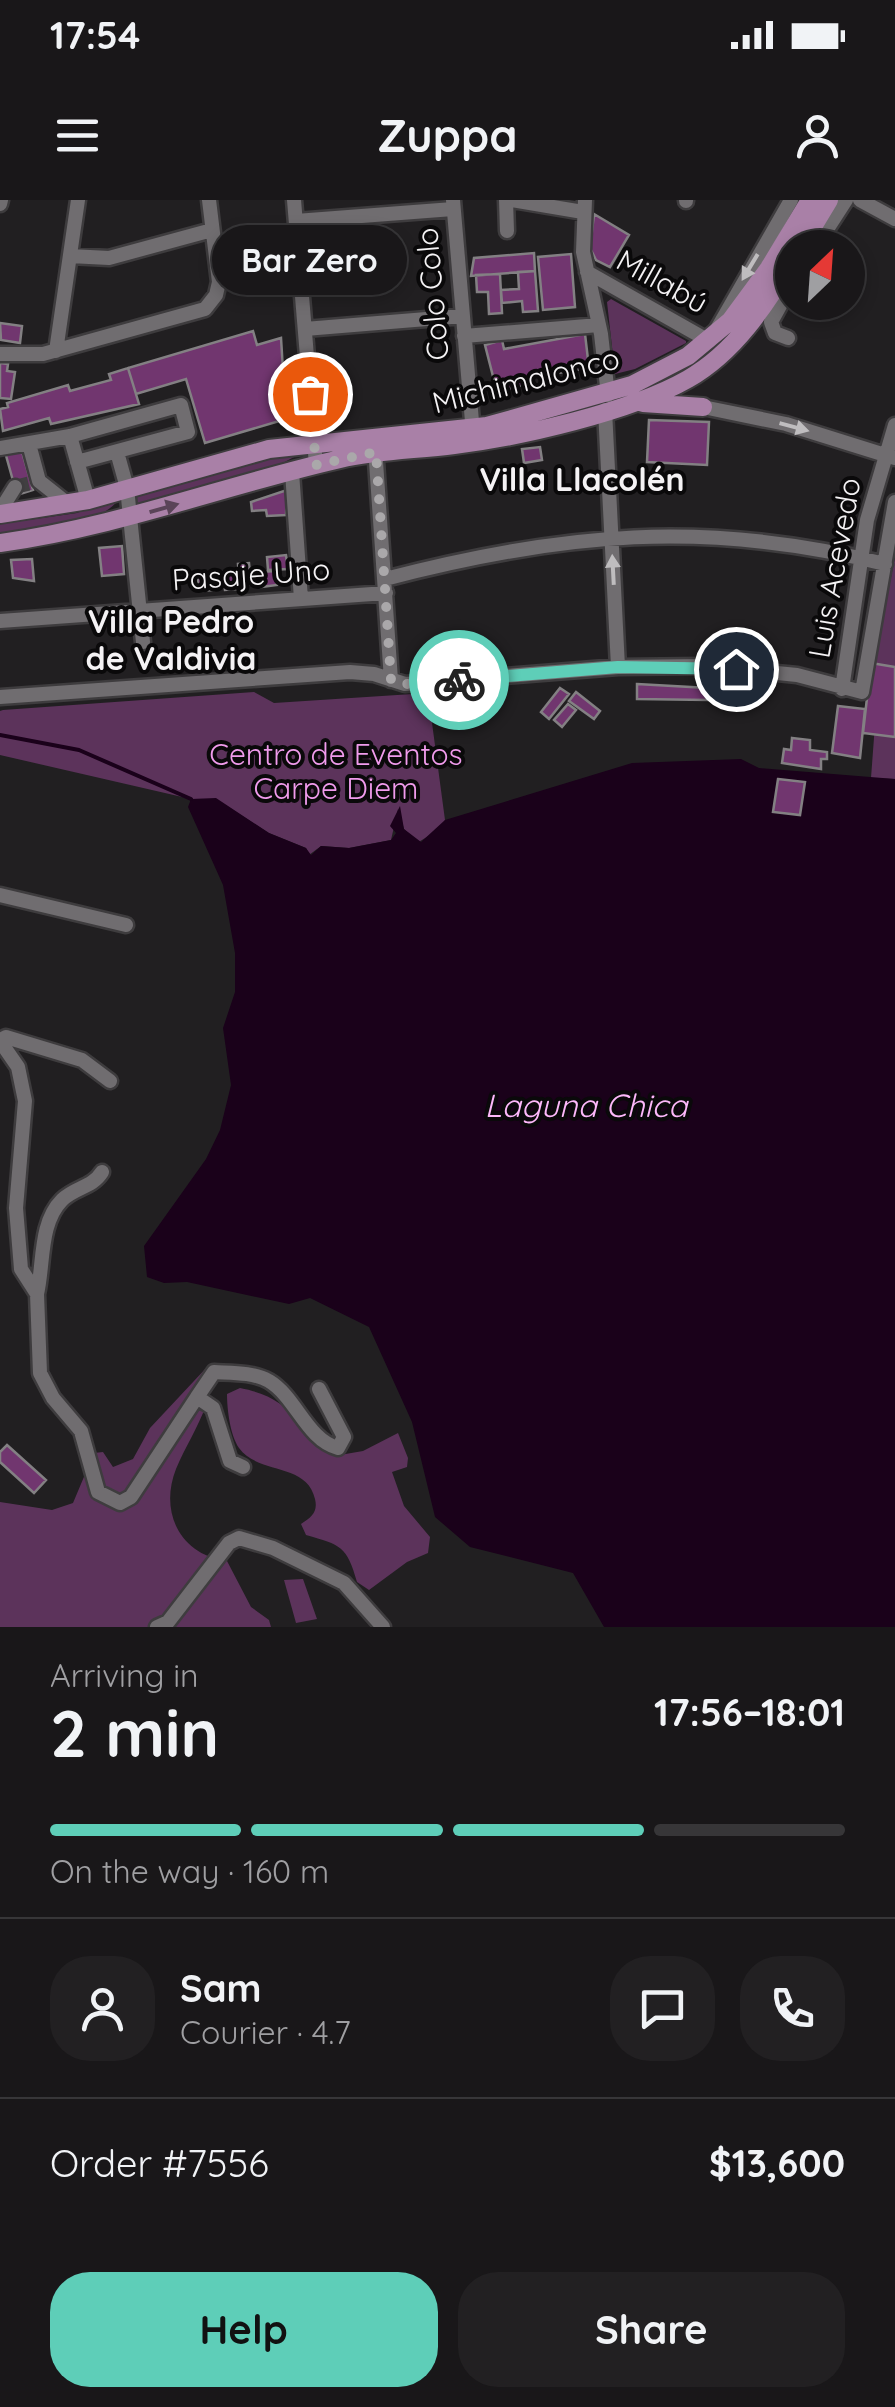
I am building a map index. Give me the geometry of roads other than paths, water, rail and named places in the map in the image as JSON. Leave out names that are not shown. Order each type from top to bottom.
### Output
[{"type":"main road","name":"Michimalonco","points":[[0,512],[88,500],[255,452],[314,442],[376,445],[473,435],[607,402],[707,342],[751,295],[810,200]]},
{"type":"main road","points":[[811,230],[829,200]]},
{"type":"main road","name":"Michimalonco","points":[[607,402],[627,404],[688,379],[741,335],[775,285]]},
{"type":"main road","points":[[703,407],[690,393],[688,379],[707,342]]},
{"type":"main road","points":[[627,404],[703,407]]},
{"type":"main road","name":"Michimalonco","points":[[0,542],[127,518],[376,445]]},
{"type":"street","points":[[56,351],[78,200]]},
{"type":"street","points":[[0,354],[30,356],[56,351],[200,311],[209,305],[218,282],[210,200]]},
{"type":"street","points":[[294,200],[316,465]]},
{"type":"street","points":[[508,232],[509,200],[584,206],[582,239],[599,325],[607,402],[618,667]]},
{"type":"street","points":[[707,342],[791,200]]},
{"type":"street","points":[[827,230],[846,200]]},
{"type":"street","points":[[860,200],[895,220]]},
{"type":"street","points":[[296,221],[453,204]]},
{"type":"street","name":"Colo Colo","points":[[453,204],[473,435]]},
{"type":"street","points":[[70,256],[108,258],[212,230]]},
{"type":"street","name":"Millabú","points":[[587,272],[707,342]]},
{"type":"street","points":[[305,329],[462,316]]},
{"type":"street","points":[[775,316],[775,333],[788,338]]},
{"type":"street","points":[[464,336],[599,325]]},
{"type":"street","points":[[0,448],[70,436],[181,406],[188,432],[77,462]]},
{"type":"street","points":[[703,407],[786,424],[889,456]]},
{"type":"street","name":"Luis Acevedo","points":[[895,425],[861,558],[842,689],[862,692],[895,502]]},
{"type":"street","points":[[70,436],[88,500]]},
{"type":"street","points":[[29,444],[35,482],[68,504]]},
{"type":"street","points":[[376,445],[391,680]]},
{"type":"street","points":[[117,452],[127,488],[127,518],[143,642]]},
{"type":"street","points":[[292,472],[302,599]]},
{"type":"street","points":[[0,512],[15,487]]},
{"type":"street","name":"Pasaje Uno","points":[[0,621],[302,599],[386,586],[494,551],[612,538],[720,538],[885,564]]},
{"type":"street","points":[[0,697],[350,672],[374,674],[406,684],[618,667],[705,666],[797,675],[842,689]]},
{"type":"street","points":[[0,895],[126,925]]},
{"type":"street","points":[[37,1294],[21,1269],[16,1208],[25,1101],[18,1067],[0,1040],[6,1037],[82,1060],[110,1081]]},
{"type":"street","points":[[102,1172],[96,1182],[62,1200],[48,1220],[37,1294],[40,1373],[53,1398],[81,1431],[98,1492],[120,1503],[131,1497],[214,1372],[250,1375],[270,1382],[319,1437],[338,1448],[344,1437],[319,1388]]},
{"type":"street","points":[[197,1397],[213,1408],[230,1462],[243,1467]]},
{"type":"street","points":[[157,1627],[168,1622],[228,1543],[239,1538],[252,1539],[325,1571],[344,1583],[383,1627]]},
{"type":"water","name":"Laguna Chica","points":[[741,759],[759,768],[895,779],[895,1627],[604,1627],[573,1573],[470,1547],[435,1517],[412,1422],[369,1327],[310,1298],[289,1304],[147,1277],[144,1246],[206,1159],[220,1130],[231,1085],[223,1028],[235,992],[235,953],[223,885],[188,807],[191,799],[216,798],[269,833],[306,848],[311,855],[321,846],[349,848],[391,840],[396,833],[390,826],[400,806],[404,829],[421,842],[445,820],[632,763]]},
{"type":"waterway","points":[[0,735],[79,750],[191,799]]},
{"type":"tunnel","points":[[15,487],[31,483]]},
{"type":"place","name":"Bar Zero","points":[[310,394]]},
{"type":"district","name":"Villa Llacolén","points":[[582,480]]},
{"type":"district","name":"Villa Pedro de Valdivia","points":[[171,640]]},
{"type":"park label","name":"Centro de Eventos Carpe Diem","points":[[336,772]]}]
